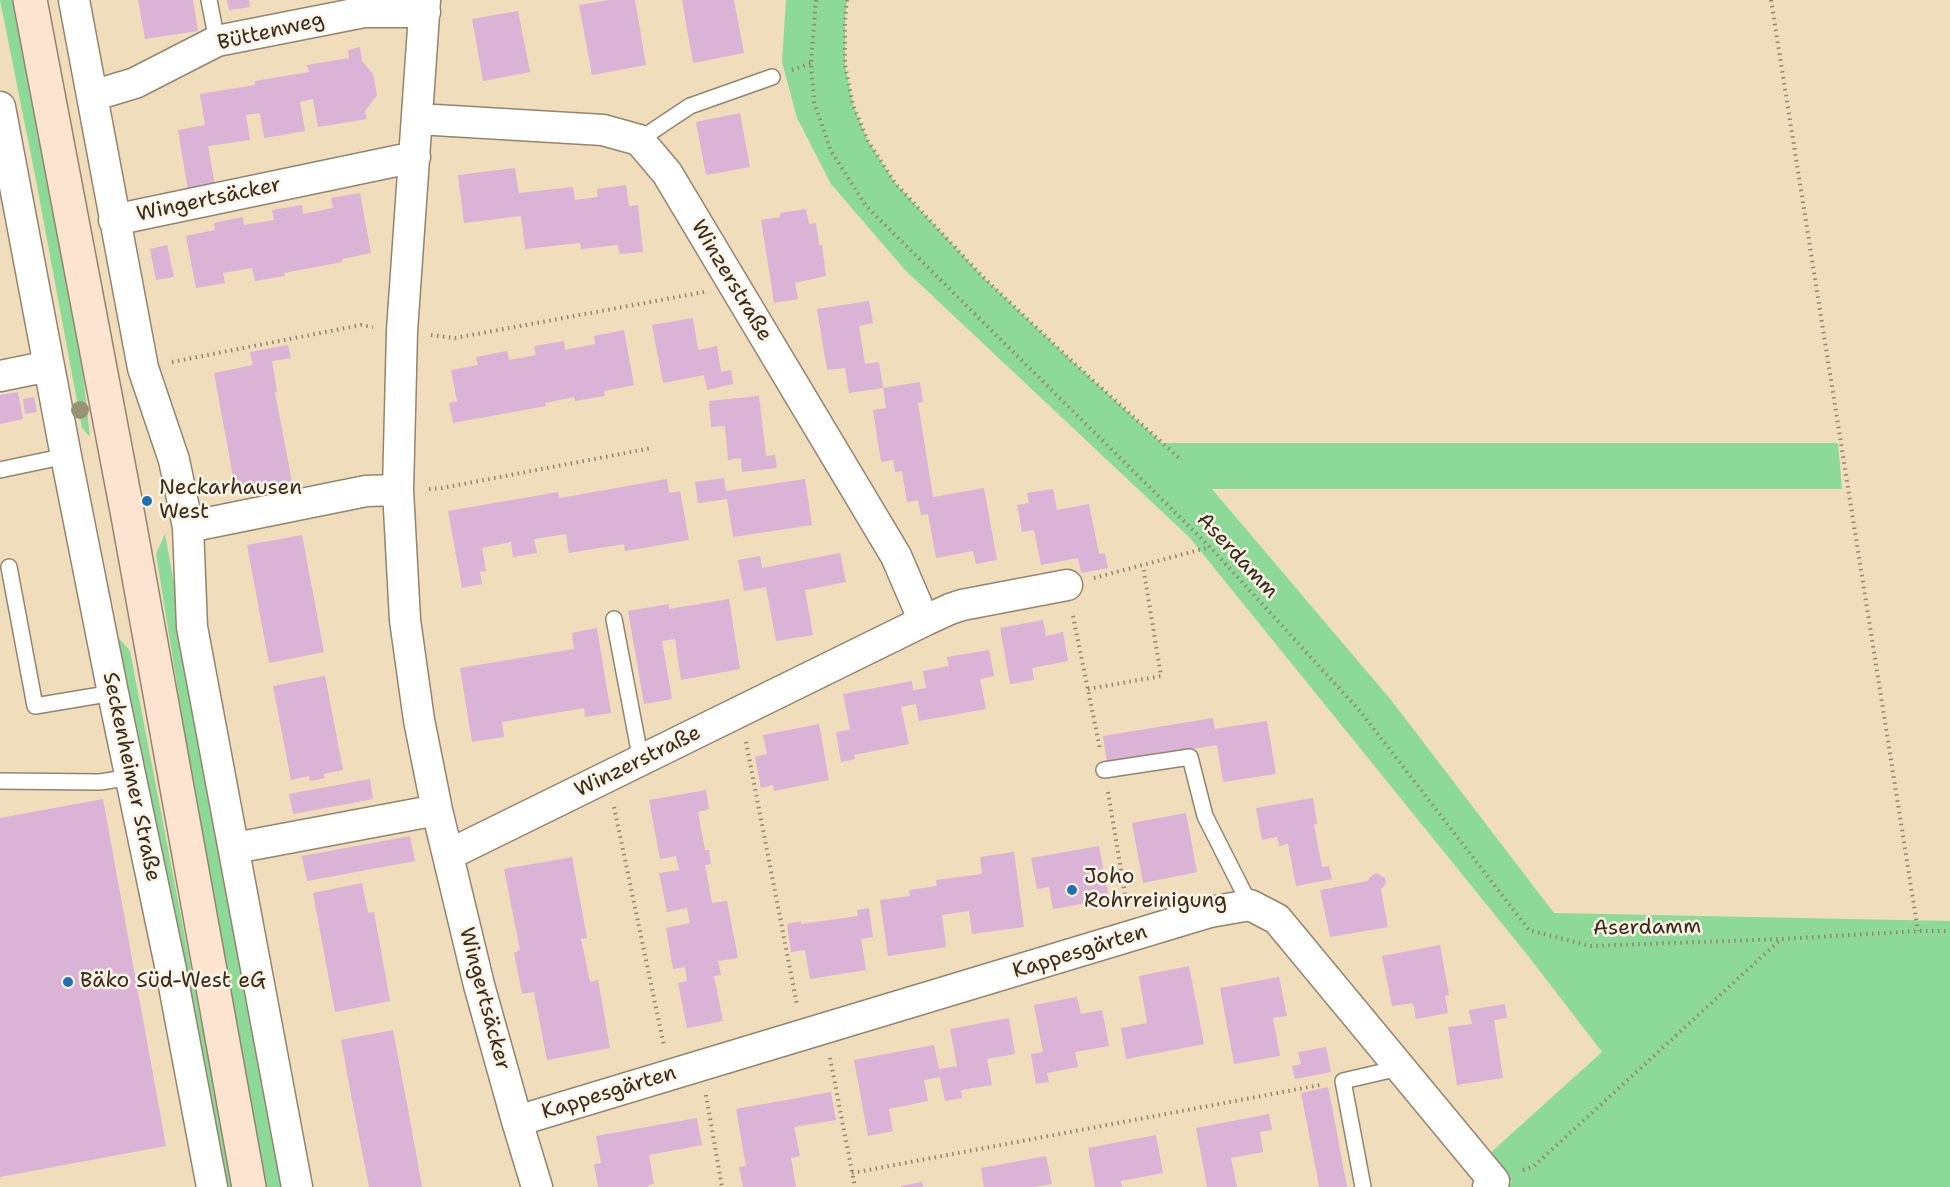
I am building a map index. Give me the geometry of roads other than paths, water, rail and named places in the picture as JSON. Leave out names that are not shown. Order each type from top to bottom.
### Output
[{"type":"street","points":[[30,0],[128,516],[249,1187]]},
{"type":"street","points":[[74,0],[114,220]]},
{"type":"street","name":"Büttenweg","points":[[92,96],[135,83],[217,41],[364,12],[425,6]]},
{"type":"street","name":"Wingertsäcker","points":[[425,6],[402,331],[398,490],[405,620],[419,720],[437,810],[479,985],[537,1187]]},
{"type":"street","name":"Seckenheimer Straße","points":[[0,107],[66,456],[173,981],[212,1187]]},
{"type":"street","points":[[418,119],[603,130],[639,140]]},
{"type":"street","name":"Winzerstraße","points":[[639,140],[667,173],[896,556],[924,621]]},
{"type":"street","name":"Wingertsäcker","points":[[297,1187],[192,627],[188,527],[174,460],[143,368],[114,220],[415,157]]},
{"type":"street","points":[[0,376],[49,366]]},
{"type":"street","points":[[188,527],[366,491],[398,490]]},
{"type":"street","name":"Winzerstraße","points":[[448,855],[950,609],[1067,585]]},
{"type":"street","points":[[235,848],[437,810]]},
{"type":"street","points":[[1250,905],[1277,920],[1491,1184]]},
{"type":"street","name":"Kappesgärten","points":[[517,1121],[1210,912],[1250,905]]},
{"type":"lane","points":[[209,0],[217,41]]},
{"type":"lane","points":[[639,140],[690,106],[772,77]]},
{"type":"lane","points":[[0,470],[66,456]]},
{"type":"lane","points":[[9,567],[35,706],[113,693]]},
{"type":"lane","points":[[614,619],[641,761]]},
{"type":"lane","points":[[1104,770],[1190,757],[1205,816],[1250,905]]},
{"type":"lane","points":[[0,780],[100,782],[132,777]]},
{"type":"lane","points":[[1363,1187],[1344,1081],[1399,1068]]},
{"type":"place","name":"Neckarhausen West","points":[[147,501]]},
{"type":"place","name":"Joho Rohrreinigung","points":[[1072,890]]},
{"type":"place","name":"Bäko Süd-West eG","points":[[68,982]]}]
